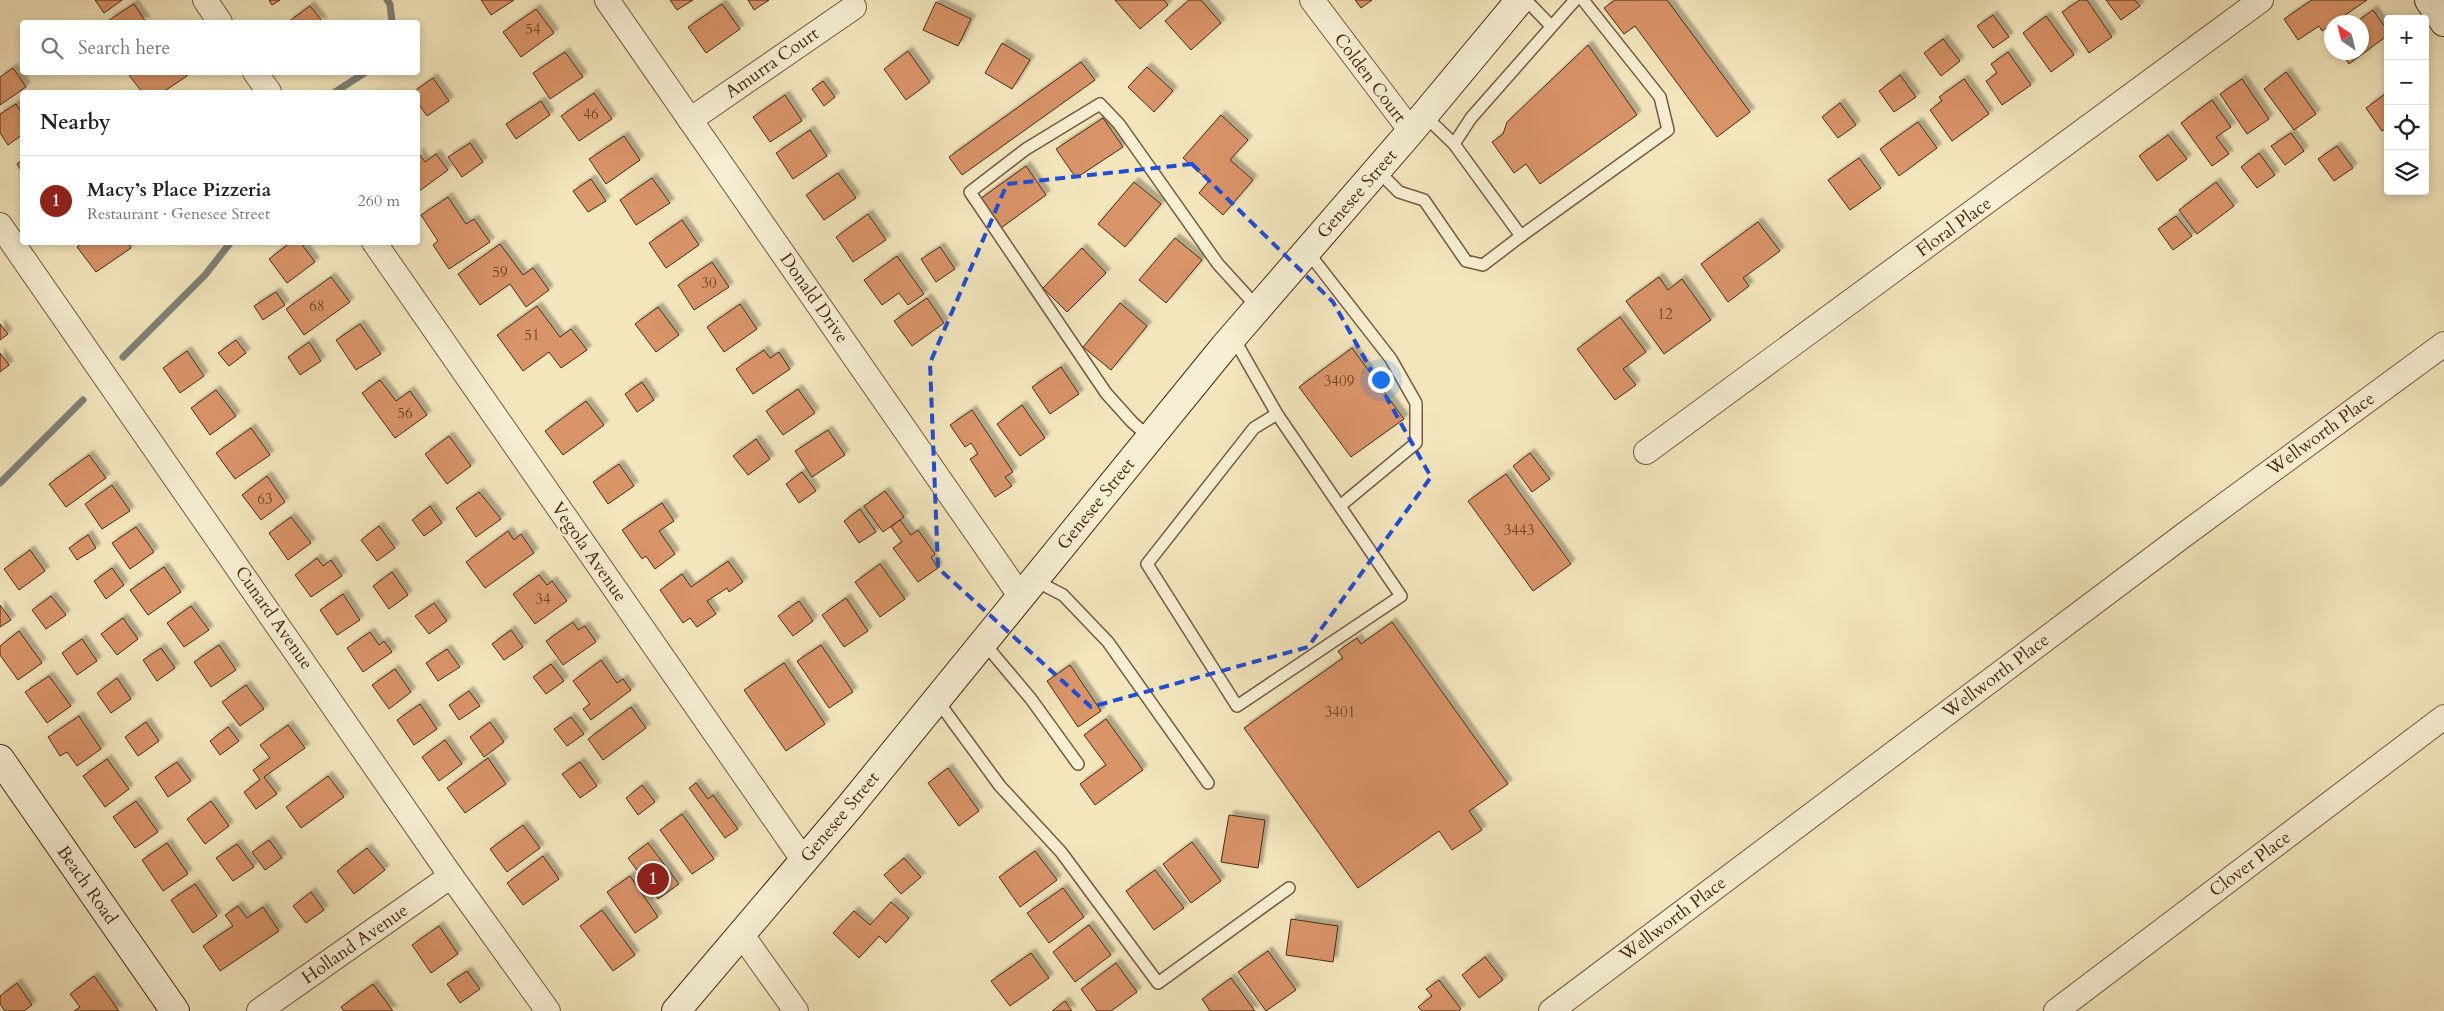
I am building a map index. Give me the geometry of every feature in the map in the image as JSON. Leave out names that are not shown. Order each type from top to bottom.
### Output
[{"type":"main road","points":[[2429,0],[2444,22]]},
{"type":"main road","name":"Genesee Street","points":[[676,1011],[804,861],[1233,337],[1418,123],[1516,2]]},
{"type":"main road","name":"Beach Road","points":[[0,759],[175,1011]]},
{"type":"street","points":[[205,0],[219,20]]},
{"type":"street","name":"Donald Drive","points":[[607,0],[690,120],[1027,588]]},
{"type":"street","name":"Colden Court","points":[[1312,0],[1418,123]]},
{"type":"street","name":"Floral Place","points":[[1646,452],[2261,0]]},
{"type":"street","name":"Amurra Court","points":[[690,120],[854,6]]},
{"type":"street","points":[[257,75],[268,90]]},
{"type":"street","name":"Cunard Avenue","points":[[0,225],[451,876],[548,1011]]},
{"type":"street","name":"Vegola Avenue","points":[[376,245],[804,861]]},
{"type":"street","name":"Wellworth Place","points":[[1551,1011],[2188,532],[2444,344]]},
{"type":"street","name":"Clover Place","points":[[2056,1011],[2444,717]]},
{"type":"street","name":"Holland Avenue","points":[[259,1011],[451,876]]},
{"type":"street","points":[[742,935],[796,1011]]},
{"type":"lane","points":[[1454,144],[1471,118],[1575,0]]},
{"type":"lane","points":[[1377,170],[1399,192],[1424,200],[1466,261],[1483,265],[1668,130],[1660,97],[1583,0]]},
{"type":"lane","points":[[1516,2],[1551,26]]},
{"type":"lane","points":[[1150,438],[1132,422],[1106,393],[970,192],[1026,149],[1100,104],[1119,124],[1218,264],[1258,308]]},
{"type":"lane","points":[[1418,123],[1454,144],[1521,236]]},
{"type":"lane","points":[[1307,251],[1391,359],[1416,403],[1416,443],[1340,506]]},
{"type":"lane","points":[[1233,337],[1277,414],[1401,596],[1237,706],[1147,564],[1254,428],[1277,414]]},
{"type":"lane","points":[[1027,588],[1063,595],[1108,642],[1208,784]]},
{"type":"lane","points":[[984,643],[1031,699],[1078,764]]},
{"type":"lane","points":[[937,700],[1000,786],[1061,852],[1158,983],[1290,888]]},
{"type":"highlighted area","points":[[1192,164],[1333,302],[1431,477],[1308,647],[1091,707],[938,568],[930,363],[1007,184]]},
{"type":"building","points":[[95,0],[122,0],[104,13]]},
{"type":"building","points":[[269,0],[280,0],[272,5]]},
{"type":"building","points":[[481,0],[514,0],[491,15]]},
{"type":"building","points":[[670,0],[693,0],[677,10]]},
{"type":"building","points":[[748,0],[769,0],[754,10]]},
{"type":"building","points":[[1115,0],[1164,0],[1168,5],[1140,29]]},
{"type":"building","points":[[1189,0],[1201,0],[1221,23],[1191,50],[1165,21]]},
{"type":"building","points":[[1355,0],[1372,0],[1361,8]]},
{"type":"building","points":[[1615,0],[1667,0],[1750,112],[1717,137],[1635,26],[1624,34],[1604,8]]},
{"type":"building","points":[[2080,0],[2087,0],[2112,37],[2089,53],[2062,12]]},
{"type":"building","points":[[2106,0],[2135,0],[2140,6],[2121,20]]},
{"type":"building","points":[[2312,0],[2367,0],[2345,15],[2324,15],[2324,30],[2322,31],[2319,26],[2298,40],[2284,19]]},
{"type":"building","points":[[936,2],[971,19],[958,46],[923,30]]},
{"type":"building","points":[[134,4],[145,20],[109,20]]},
{"type":"building","points":[[722,4],[740,29],[706,53],[688,27]]},
{"type":"building","points":[[310,6],[321,20],[291,20]]},
{"type":"building","points":[[536,9],[554,33],[521,57],[503,32]]},
{"type":"building","points":[[2373,10],[2384,25],[2384,38],[2369,49],[2369,15],[2366,15]]},
{"type":"building","points":[[1993,15],[2009,37],[1993,48],[1977,26]]},
{"type":"building","points":[[2046,16],[2074,55],[2051,72],[2023,33]]},
{"type":"building","points":[[1943,39],[1960,61],[1941,76],[1924,53]]},
{"type":"building","points":[[1002,43],[1030,60],[1012,89],[985,73]]},
{"type":"building","points":[[1588,45],[1637,115],[1540,184],[1526,164],[1514,173],[1492,142],[1503,134],[1507,122]]},
{"type":"building","points":[[908,51],[930,82],[906,100],[884,69]]},
{"type":"building","points":[[565,52],[583,77],[550,99],[533,73]]},
{"type":"building","points":[[2008,52],[2031,85],[2002,105],[1986,81],[1997,73],[1991,64]]},
{"type":"building","points":[[2346,60],[2354,60],[2349,64]]},
{"type":"building","points":[[1081,62],[1095,80],[962,175],[949,157]]},
{"type":"building","points":[[1147,67],[1173,91],[1154,112],[1128,87]]},
{"type":"building","points":[[13,68],[26,87],[0,105],[0,77]]},
{"type":"building","points":[[2286,72],[2316,114],[2294,130],[2264,89]]},
{"type":"building","points":[[129,75],[187,76],[166,90],[140,90]]},
{"type":"building","points":[[1900,75],[1916,97],[1894,112],[1879,91]]},
{"type":"building","points":[[433,78],[449,101],[427,116],[420,106],[420,90],[416,90]]},
{"type":"building","points":[[1964,79],[1989,114],[1952,141],[1930,110],[1942,101],[1939,97]]},
{"type":"building","points":[[2242,79],[2269,119],[2247,134],[2220,94]]},
{"type":"building","points":[[823,81],[835,97],[824,106],[812,89]]},
{"type":"building","points":[[594,93],[612,119],[579,141],[561,116]]},
{"type":"building","points":[[785,95],[802,121],[770,142],[753,117]]},
{"type":"building","points":[[2384,95],[2384,130],[2382,131],[2366,108]]},
{"type":"building","points":[[2212,100],[2231,127],[2216,137],[2229,154],[2212,166],[2181,123]]},
{"type":"building","points":[[541,101],[550,115],[516,139],[506,124]]},
{"type":"building","points":[[1840,103],[1856,125],[1838,138],[1822,117]]},
{"type":"building","points":[[16,104],[20,111],[20,136],[8,145],[0,133],[0,114]]},
{"type":"building","points":[[1221,115],[1248,140],[1230,160],[1253,180],[1223,215],[1199,193],[1209,181],[1183,158]]},
{"type":"building","points":[[1103,118],[1123,147],[1076,178],[1056,149]]},
{"type":"building","points":[[1918,122],[1937,148],[1899,176],[1880,149]]},
{"type":"building","points":[[810,130],[827,156],[793,179],[776,153]]},
{"type":"building","points":[[2291,133],[2304,151],[2285,165],[2271,146]]},
{"type":"building","points":[[2168,135],[2187,159],[2157,181],[2139,156]]},
{"type":"building","points":[[624,136],[640,160],[606,184],[589,159]]},
{"type":"building","points":[[470,143],[483,162],[462,177],[448,157]]},
{"type":"building","points":[[2337,146],[2353,168],[2334,181],[2318,159]]},
{"type":"building","points":[[2259,153],[2275,175],[2257,188],[2241,167]]},
{"type":"building","points":[[436,154],[448,170],[420,191],[420,155],[425,162]]},
{"type":"building","points":[[1859,158],[1881,188],[1850,210],[1828,180]]},
{"type":"building","points":[[1026,166],[1046,195],[1001,228],[980,199]]},
{"type":"building","points":[[838,173],[856,198],[824,220],[806,195]]},
{"type":"building","points":[[652,178],[670,203],[636,225],[620,200]]},
{"type":"building","points":[[591,179],[606,201],[588,212],[573,191]]},
{"type":"building","points":[[1134,182],[1161,204],[1125,247],[1098,224]]},
{"type":"building","points":[[2216,182],[2234,206],[2197,234],[2179,210]]},
{"type":"building","points":[[448,197],[466,224],[474,219],[490,242],[449,269],[433,245],[438,241],[421,215]]},
{"type":"building","points":[[868,214],[886,240],[853,262],[836,237]]},
{"type":"building","points":[[2176,216],[2192,236],[2173,250],[2158,229]]},
{"type":"building","points":[[682,220],[699,245],[666,268],[649,243]]},
{"type":"building","points":[[1758,222],[1780,251],[1743,278],[1749,286],[1728,302],[1701,264]]},
{"type":"building","points":[[1175,238],[1202,260],[1166,303],[1139,280]]},
{"type":"building","points":[[500,244],[523,275],[533,268],[549,290],[526,307],[510,284],[480,305],[458,274]]},
{"type":"building","points":[[79,245],[129,245],[131,248],[96,272],[77,247]]},
{"type":"building","points":[[287,245],[302,245],[315,262],[287,283],[269,259]]},
{"type":"building","points":[[940,247],[955,269],[936,282],[921,259]]},
{"type":"building","points":[[1082,248],[1106,273],[1067,312],[1043,288]]},
{"type":"building","points":[[897,256],[924,294],[908,305],[899,293],[882,305],[864,280]]},
{"type":"building","points":[[712,262],[729,287],[694,310],[678,285]]},
{"type":"building","points":[[331,277],[350,302],[304,335],[286,309]]},
{"type":"building","points":[[1659,277],[1668,290],[1682,279],[1711,320],[1664,354],[1626,301]]},
{"type":"building","points":[[276,292],[285,305],[263,320],[254,306]]},
{"type":"building","points":[[927,298],[944,323],[912,346],[894,321]]},
{"type":"building","points":[[1120,303],[1147,326],[1111,370],[1083,347]]},
{"type":"building","points":[[740,304],[757,329],[724,352],[707,327]]},
{"type":"building","points":[[537,306],[560,337],[571,329],[587,350],[561,368],[549,352],[523,371],[497,335]]},
{"type":"building","points":[[658,307],[679,335],[656,352],[635,324]]},
{"type":"building","points":[[1620,317],[1646,352],[1623,369],[1636,385],[1615,400],[1577,349]]},
{"type":"building","points":[[0,324],[8,334],[0,340]]},
{"type":"building","points":[[360,324],[381,354],[356,370],[336,340]]},
{"type":"building","points":[[236,340],[246,353],[229,366],[218,353]]},
{"type":"building","points":[[309,342],[321,361],[300,375],[288,357]]},
{"type":"building","points":[[1352,348],[1404,419],[1351,457],[1299,387]]},
{"type":"building","points":[[764,350],[770,358],[779,352],[790,369],[753,394],[736,369]]},
{"type":"building","points":[[187,351],[204,376],[180,393],[163,368]]},
{"type":"building","points":[[0,353],[9,365],[0,372]]},
{"type":"building","points":[[1061,367],[1079,394],[1050,414],[1032,387]]},
{"type":"building","points":[[380,380],[396,401],[410,391],[427,415],[395,438],[362,393]]},
{"type":"building","points":[[642,382],[654,400],[637,412],[625,394]]},
{"type":"building","points":[[798,389],[815,413],[783,435],[766,411]]},
{"type":"building","points":[[216,390],[236,416],[210,435],[191,408]]},
{"type":"building","points":[[586,401],[604,425],[563,455],[545,431]]},
{"type":"building","points":[[1022,405],[1045,438],[1020,456],[997,424]]},
{"type":"building","points":[[972,410],[1013,472],[1005,477],[1012,486],[995,497],[970,459],[978,454],[971,443],[965,447],[950,425]]},
{"type":"building","points":[[251,428],[270,455],[235,479],[216,453]]},
{"type":"building","points":[[828,430],[845,455],[812,477],[795,451]]},
{"type":"building","points":[[449,436],[471,466],[447,484],[425,454]]},
{"type":"building","points":[[756,439],[770,459],[748,475],[733,456]]},
{"type":"building","points":[[1530,453],[1550,479],[1532,492],[1513,466]]},
{"type":"building","points":[[89,455],[106,478],[66,507],[49,484]]},
{"type":"building","points":[[619,464],[634,486],[608,504],[593,482]]},
{"type":"building","points":[[802,472],[816,491],[799,503],[786,484]]},
{"type":"building","points":[[1506,474],[1571,564],[1533,591],[1468,501]]},
{"type":"building","points":[[267,476],[285,502],[261,520],[242,495]]},
{"type":"building","points":[[112,485],[130,511],[102,529],[85,504]]},
{"type":"building","points":[[885,491],[904,517],[883,532],[864,506]]},
{"type":"building","points":[[479,492],[501,519],[476,537],[456,508]]},
{"type":"building","points":[[662,503],[674,521],[659,531],[675,554],[655,569],[646,556],[642,559],[622,530]]},
{"type":"building","points":[[430,506],[442,523],[424,536],[412,520]]},
{"type":"building","points":[[860,509],[876,532],[859,543],[844,521]]},
{"type":"building","points":[[291,517],[311,543],[288,560],[269,533]]},
{"type":"building","points":[[900,520],[911,535],[918,530],[935,554],[931,557],[938,568],[918,582],[893,548],[902,542],[891,527]]},
{"type":"building","points":[[379,526],[395,548],[377,561],[361,540]]},
{"type":"building","points":[[136,527],[154,552],[130,569],[112,543]]},
{"type":"building","points":[[508,531],[514,540],[521,534],[534,553],[485,588],[466,562]]},
{"type":"building","points":[[88,535],[96,548],[77,560],[69,548]]},
{"type":"building","points":[[30,550],[45,571],[19,590],[4,569]]},
{"type":"building","points":[[317,558],[323,566],[331,560],[342,576],[311,597],[295,575]]},
{"type":"building","points":[[728,561],[743,582],[729,592],[727,588],[707,601],[716,614],[697,627],[690,618],[683,623],[660,590],[682,574],[691,587]]},
{"type":"building","points":[[880,564],[905,599],[880,617],[855,582]]},
{"type":"building","points":[[164,567],[181,592],[148,615],[130,590]]},
{"type":"building","points":[[112,568],[124,585],[106,599],[94,581]]},
{"type":"building","points":[[392,572],[408,595],[389,609],[373,586]]},
{"type":"building","points":[[539,575],[547,585],[552,581],[567,601],[535,624],[513,594]]},
{"type":"building","points":[[343,594],[360,620],[337,635],[320,610]]},
{"type":"building","points":[[51,596],[66,615],[46,629],[32,610]]},
{"type":"building","points":[[846,598],[868,631],[844,647],[822,615]]},
{"type":"building","points":[[799,601],[813,621],[793,636],[778,616]]},
{"type":"building","points":[[434,603],[447,621],[429,634],[415,616]]},
{"type":"building","points":[[0,605],[11,620],[0,627]]},
{"type":"building","points":[[191,606],[209,630],[184,647],[167,623]]},
{"type":"building","points":[[123,618],[138,639],[117,655],[101,634]]},
{"type":"building","points":[[573,622],[578,630],[585,626],[596,642],[563,665],[546,641]]},
{"type":"building","points":[[1392,622],[1508,784],[1469,811],[1482,830],[1452,850],[1439,831],[1358,888],[1244,728],[1343,658],[1338,651],[1357,638],[1361,644]]},
{"type":"building","points":[[511,630],[523,647],[504,660],[492,644]]},
{"type":"building","points":[[19,631],[42,663],[18,680],[0,655],[0,646]]},
{"type":"building","points":[[370,632],[379,645],[384,641],[392,652],[363,672],[347,648]]},
{"type":"building","points":[[82,639],[97,661],[77,675],[62,653]]},
{"type":"building","points":[[219,645],[236,670],[211,687],[194,662]]},
{"type":"building","points":[[821,645],[853,692],[829,708],[797,661]]},
{"type":"building","points":[[161,648],[175,668],[157,681],[143,660]]},
{"type":"building","points":[[447,649],[460,667],[438,681],[426,663]]},
{"type":"building","points":[[601,660],[617,683],[623,679],[631,690],[591,720],[583,709],[590,704],[573,681]]},
{"type":"building","points":[[784,663],[825,724],[786,751],[744,690]]},
{"type":"building","points":[[551,664],[564,681],[546,694],[533,677]]},
{"type":"building","points":[[1070,665],[1101,711],[1078,727],[1047,681]]},
{"type":"building","points":[[395,669],[411,692],[389,709],[372,685]]},
{"type":"building","points":[[49,676],[71,706],[47,723],[25,692]]},
{"type":"building","points":[[117,678],[131,699],[111,713],[97,693]]},
{"type":"building","points":[[246,685],[264,709],[240,726],[222,702]]},
{"type":"building","points":[[469,691],[480,706],[459,720],[449,705]]},
{"type":"building","points":[[420,704],[437,729],[414,745],[397,720]]},
{"type":"building","points":[[631,707],[646,728],[603,760],[588,739]]},
{"type":"building","points":[[79,716],[101,749],[77,766],[67,752],[60,756],[48,737]]},
{"type":"building","points":[[571,717],[584,734],[567,746],[554,729]]},
{"type":"building","points":[[1106,719],[1143,770],[1095,805],[1080,784],[1106,765],[1084,735]]},
{"type":"building","points":[[146,722],[159,741],[138,756],[125,737]]},
{"type":"building","points":[[490,722],[504,742],[484,757],[470,737]]},
{"type":"building","points":[[288,725],[305,748],[264,777],[277,794],[256,809],[244,792],[260,780],[253,770],[270,758],[260,745]]},
{"type":"building","points":[[228,727],[239,741],[220,755],[210,741]]},
{"type":"building","points":[[445,740],[462,764],[439,781],[422,757]]},
{"type":"building","points":[[488,758],[506,784],[465,813],[447,788]]},
{"type":"building","points":[[107,759],[129,789],[105,807],[83,776]]},
{"type":"building","points":[[177,762],[191,781],[168,797],[155,777]]},
{"type":"building","points":[[580,762],[597,786],[580,798],[562,774]]},
{"type":"building","points":[[948,768],[979,811],[959,826],[928,783]]},
{"type":"building","points":[[328,776],[344,797],[301,828],[286,807]]},
{"type":"building","points":[[696,783],[708,799],[713,795],[738,829],[725,838],[689,788]]},
{"type":"building","points":[[642,785],[655,802],[638,815],[626,798]]},
{"type":"building","points":[[136,801],[158,832],[135,848],[113,817]]},
{"type":"building","points":[[211,801],[229,826],[205,844],[187,819]]},
{"type":"building","points":[[682,814],[714,859],[692,874],[660,830]]},
{"type":"building","points":[[1229,815],[1265,820],[1258,868],[1221,862]]},
{"type":"building","points":[[523,825],[540,848],[507,872],[490,849]]},
{"type":"building","points":[[269,840],[282,858],[265,870],[252,852]]},
{"type":"building","points":[[1192,842],[1221,881],[1191,903],[1163,864]]},
{"type":"building","points":[[167,843],[188,874],[163,891],[142,860]]},
{"type":"building","points":[[648,843],[679,884],[658,899],[628,858]]},
{"type":"building","points":[[237,844],[254,867],[233,881],[216,858]]},
{"type":"building","points":[[367,848],[385,870],[354,894],[337,871]]},
{"type":"building","points":[[1035,851],[1057,880],[1020,907],[999,877]]},
{"type":"building","points":[[543,856],[559,879],[523,905],[507,883]]},
{"type":"building","points":[[904,858],[921,877],[901,894],[884,875]]},
{"type":"building","points":[[1155,870],[1184,908],[1154,930],[1126,891]]},
{"type":"building","points":[[630,876],[658,917],[635,933],[607,892]]},
{"type":"building","points":[[195,884],[217,916],[193,933],[171,900]]},
{"type":"building","points":[[1063,888],[1084,917],[1049,943],[1027,913]]},
{"type":"building","points":[[311,892],[324,910],[306,923],[293,906]]},
{"type":"building","points":[[891,902],[909,918],[886,943],[879,936],[859,958],[833,933],[854,911],[870,925]]},
{"type":"building","points":[[238,906],[247,918],[263,907],[279,931],[220,971],[203,946],[233,926],[225,915]]},
{"type":"building","points":[[602,910],[635,955],[613,971],[580,926]]},
{"type":"building","points":[[1291,919],[1338,926],[1333,962],[1286,955]]},
{"type":"building","points":[[1089,925],[1111,955],[1075,982],[1053,952]]},
{"type":"building","points":[[439,926],[458,954],[431,973],[412,945]]},
{"type":"building","points":[[1268,951],[1296,990],[1266,1011],[1238,972]]},
{"type":"building","points":[[1031,953],[1049,978],[1010,1006],[991,981]]},
{"type":"building","points":[[1485,957],[1503,980],[1479,998],[1462,975]]},
{"type":"building","points":[[1116,963],[1137,992],[1111,1011],[1097,1011],[1081,989]]},
{"type":"building","points":[[467,971],[480,989],[460,1003],[447,984]]},
{"type":"building","points":[[94,976],[119,1011],[74,1011],[80,1007],[70,994]]},
{"type":"building","points":[[1231,978],[1255,1011],[1210,1011],[1202,999]]},
{"type":"building","points":[[1439,980],[1461,1009],[1459,1011],[1422,1011],[1418,1007],[1432,996],[1426,989]]},
{"type":"building","points":[[17,983],[32,1005],[24,1011],[5,1011],[0,1004],[0,996]]},
{"type":"building","points":[[373,984],[393,1011],[344,1011],[341,1007]]},
{"type":"building","points":[[1065,1001],[1072,1011],[1052,1011]]},
{"type":"waterway","points":[[387,0],[390,4],[392,20]]},
{"type":"waterway","points":[[338,90],[361,75]]},
{"type":"waterway","points":[[123,357],[205,275],[229,245]]},
{"type":"waterway","points":[[0,483],[83,400]]},
{"type":"place","name":"Macy’s Place Pizzeria","points":[[653,879]]}]
